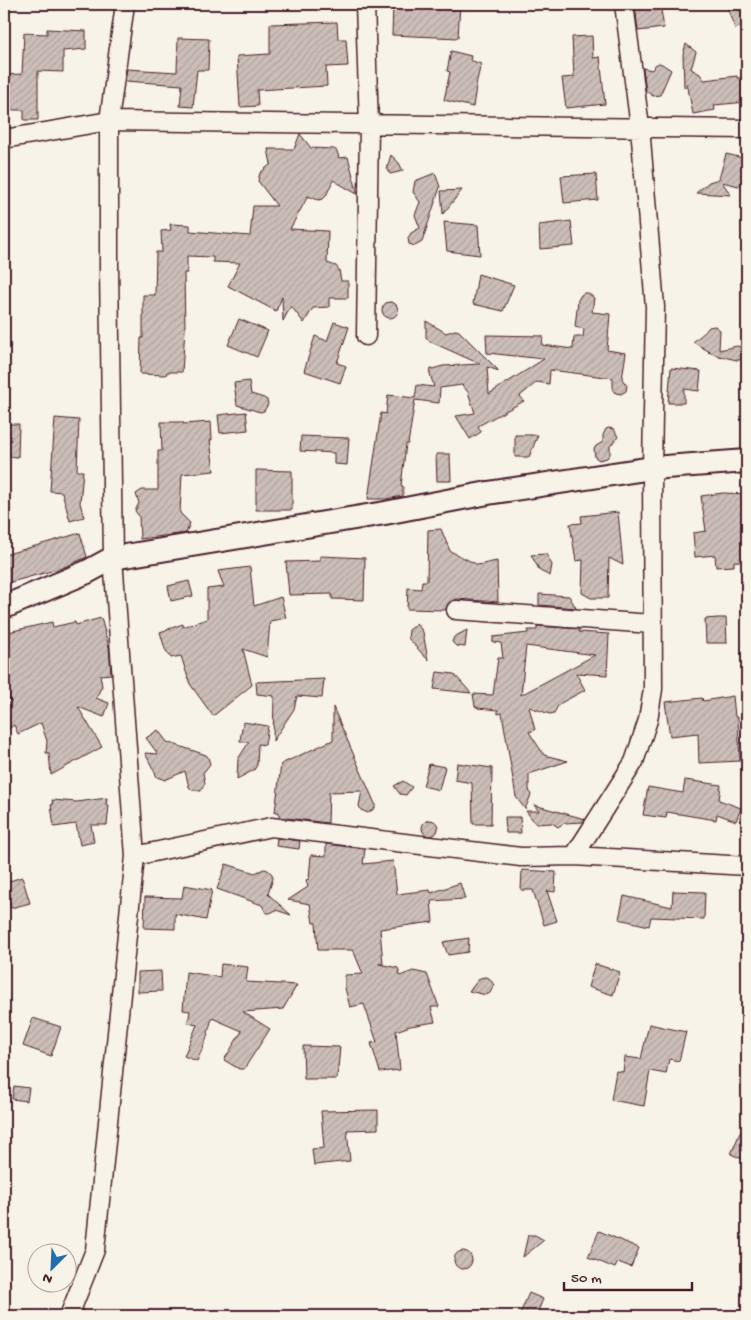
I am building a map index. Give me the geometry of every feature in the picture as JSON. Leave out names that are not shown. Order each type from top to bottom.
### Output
[{"type":"main road","points":[[4,607],[87,572],[112,558],[385,513],[488,492],[652,468],[747,461]]},
{"type":"street","points":[[69,1316],[95,1250],[136,856],[112,558],[109,121],[125,4]]},
{"type":"street","points":[[365,4],[369,125],[366,336]]},
{"type":"street","points":[[574,856],[634,762],[645,728],[653,689],[652,468],[655,307],[640,127],[624,4]]},
{"type":"street","points":[[4,139],[109,121],[747,129]]},
{"type":"street","points":[[456,610],[652,624]]},
{"type":"street","points":[[136,856],[271,827],[521,857],[574,856],[747,866]]},
{"type":"building","points":[[393,4],[460,4],[458,38],[392,35]]},
{"type":"building","points":[[635,4],[660,4],[664,28],[638,31]]},
{"type":"building","points":[[726,4],[747,4],[747,24],[735,29]]},
{"type":"building","points":[[337,22],[338,39],[346,39],[348,66],[326,67],[327,86],[257,90],[258,106],[240,107],[237,56],[270,54],[270,24]]},
{"type":"building","points":[[47,29],[86,31],[86,49],[63,51],[63,72],[38,71],[38,120],[24,120],[24,110],[4,110],[4,75],[22,74],[24,33],[47,34]]},
{"type":"building","points":[[592,36],[593,58],[600,57],[605,104],[566,108],[562,78],[574,77],[572,37]]},
{"type":"building","points":[[178,38],[209,39],[208,70],[197,70],[193,107],[180,106],[182,85],[125,81],[127,69],[177,72]]},
{"type":"building","points":[[686,44],[696,52],[691,69],[700,74],[704,80],[737,76],[737,78],[747,78],[747,102],[714,105],[715,110],[693,114],[687,83],[686,87],[684,87],[683,54]]},
{"type":"building","points":[[451,51],[471,56],[470,60],[481,64],[473,107],[444,100],[450,72],[447,71]]},
{"type":"building","points":[[659,63],[671,70],[660,95],[653,96],[646,91],[643,68],[652,70]]},
{"type":"building","points":[[300,134],[311,148],[334,149],[337,151],[339,158],[348,157],[357,194],[333,180],[323,199],[318,200],[308,196],[290,229],[328,231],[327,263],[336,266],[339,270],[341,281],[348,281],[348,298],[329,298],[329,307],[313,308],[304,323],[291,306],[283,321],[282,297],[276,311],[228,286],[240,263],[213,262],[213,257],[187,256],[187,273],[184,273],[185,329],[182,372],[167,372],[166,375],[140,374],[141,338],[143,338],[143,295],[155,295],[156,252],[162,252],[161,231],[171,230],[170,224],[190,225],[190,231],[250,236],[253,206],[277,206],[258,181],[260,173],[271,164],[268,149],[294,149]]},
{"type":"building","points":[[726,154],[747,159],[747,188],[722,182],[731,195],[696,193],[709,182],[719,179]]},
{"type":"building","points":[[391,155],[399,163],[403,171],[390,174],[387,168]]},
{"type":"building","points":[[435,173],[440,187],[422,242],[415,246],[409,244],[408,238],[411,233],[420,228],[415,215],[420,202],[413,192],[415,181]]},
{"type":"building","points":[[596,174],[598,200],[564,203],[561,176]]},
{"type":"building","points":[[462,190],[443,214],[441,191]]},
{"type":"building","points":[[571,221],[574,246],[540,249],[539,225]]},
{"type":"building","points":[[444,222],[478,225],[480,255],[447,251]]},
{"type":"building","points":[[478,274],[514,285],[503,311],[473,304]]},
{"type":"building","points":[[584,293],[588,293],[594,298],[592,312],[610,314],[607,350],[626,353],[622,379],[627,386],[626,391],[621,394],[616,393],[613,389],[613,378],[550,370],[549,384],[537,382],[520,396],[524,401],[478,426],[481,432],[470,439],[456,416],[475,413],[468,392],[462,385],[440,388],[439,403],[415,400],[408,444],[406,444],[401,486],[403,486],[403,496],[386,499],[368,499],[381,413],[386,414],[388,395],[415,398],[417,385],[434,387],[429,370],[443,366],[480,364],[429,341],[426,337],[426,321],[446,333],[455,330],[459,331],[499,371],[487,367],[489,394],[544,359],[487,353],[486,335],[543,336],[542,345],[573,349],[574,337],[583,337],[584,329],[575,327],[578,300]]},
{"type":"building","points":[[390,302],[398,310],[390,318],[382,310]]},
{"type":"building","points":[[239,319],[268,331],[257,357],[228,345]]},
{"type":"building","points":[[334,322],[349,327],[337,363],[346,366],[340,383],[304,371],[315,336],[327,341]]},
{"type":"building","points":[[715,326],[720,330],[719,350],[737,346],[741,347],[744,353],[740,360],[708,352],[710,352],[693,342],[709,327]]},
{"type":"building","points":[[671,368],[701,371],[699,391],[684,389],[684,403],[668,403]]},
{"type":"building","points":[[249,381],[251,394],[267,400],[268,404],[264,411],[260,412],[237,405],[234,383]]},
{"type":"building","points":[[246,412],[248,430],[220,433],[218,415]]},
{"type":"building","points":[[55,418],[79,420],[77,471],[83,471],[80,503],[84,517],[70,521],[62,492],[50,491]]},
{"type":"building","points":[[161,422],[183,422],[183,424],[211,422],[212,440],[210,440],[214,471],[182,474],[180,513],[190,523],[186,533],[140,539],[139,516],[135,511],[139,503],[136,494],[142,490],[158,490],[158,451],[162,451]]},
{"type":"building","points":[[4,424],[19,424],[18,457],[4,456]]},
{"type":"building","points":[[606,429],[614,429],[618,437],[610,446],[610,454],[607,458],[599,460],[595,457],[594,449],[603,442],[603,435]]},
{"type":"building","points":[[515,435],[538,435],[529,457],[515,457]]},
{"type":"building","points":[[301,436],[349,438],[347,465],[334,464],[334,453],[300,451]]},
{"type":"building","points":[[436,454],[450,454],[451,481],[437,481]]},
{"type":"building","points":[[256,470],[292,471],[292,510],[256,510]]},
{"type":"building","points":[[723,493],[747,494],[747,562],[734,561],[734,566],[716,567],[715,555],[695,557],[693,533],[706,531],[701,496]]},
{"type":"building","points":[[618,512],[623,565],[609,558],[608,598],[591,598],[582,593],[583,560],[576,561],[570,524],[582,523],[581,516]]},
{"type":"building","points":[[441,529],[450,551],[478,565],[497,561],[498,602],[456,599],[448,604],[445,610],[407,609],[408,588],[421,589],[422,581],[427,581],[428,530]]},
{"type":"building","points":[[80,533],[87,557],[62,568],[4,584],[4,555]]},
{"type":"building","points":[[546,554],[552,565],[550,576],[540,571],[531,555]]},
{"type":"building","points":[[320,556],[365,558],[364,600],[332,599],[332,594],[289,595],[286,562],[320,561]]},
{"type":"building","points":[[250,567],[254,606],[281,597],[286,618],[270,621],[267,657],[243,649],[252,685],[213,716],[190,684],[181,656],[171,658],[165,649],[160,632],[183,624],[183,627],[207,619],[207,589],[224,587],[218,571]]},
{"type":"building","points":[[189,581],[193,596],[171,601],[168,586]]},
{"type":"building","points":[[539,594],[569,596],[576,608],[539,605]]},
{"type":"building","points":[[101,618],[109,647],[111,674],[100,675],[102,686],[96,698],[109,703],[104,717],[78,707],[102,747],[51,775],[49,753],[46,753],[47,741],[41,723],[18,734],[14,725],[4,732],[4,706],[11,702],[4,685],[4,633],[52,622],[53,627],[75,622],[76,625]]},
{"type":"building","points":[[726,618],[727,643],[706,643],[705,619]]},
{"type":"building","points":[[417,624],[423,632],[428,660],[408,638],[409,630]]},
{"type":"building","points":[[537,626],[579,629],[579,632],[609,634],[607,675],[576,673],[585,690],[559,704],[554,713],[550,714],[529,707],[535,730],[529,732],[544,755],[568,761],[529,774],[531,795],[525,809],[516,797],[502,713],[498,714],[498,710],[478,708],[475,706],[473,694],[493,695],[498,658],[503,658],[501,643],[493,642],[493,637],[528,633],[528,630],[537,630]],"holes":[[[526,646],[595,655],[521,695]]]},
{"type":"building","points":[[467,630],[465,647],[456,646],[452,642],[454,637]]},
{"type":"building","points":[[437,672],[454,674],[471,693],[434,689]]},
{"type":"building","points":[[324,679],[322,698],[297,696],[294,709],[273,741],[274,696],[257,694],[256,682]]},
{"type":"building","points":[[733,696],[735,717],[738,717],[740,761],[699,763],[698,733],[670,736],[665,702],[702,698],[703,701]]},
{"type":"building","points":[[333,707],[375,804],[375,808],[368,813],[361,810],[359,806],[362,791],[329,792],[328,823],[279,817],[279,812],[275,812],[281,764],[333,740]]},
{"type":"building","points":[[243,722],[268,726],[265,745],[258,744],[257,765],[254,770],[237,779],[238,759],[249,742],[240,741]]},
{"type":"building","points":[[158,730],[167,742],[208,757],[210,764],[203,773],[205,783],[201,791],[192,790],[189,787],[185,771],[165,780],[157,777],[145,753],[158,754],[146,738]]},
{"type":"building","points":[[457,763],[492,768],[491,824],[473,824],[472,783],[455,780]]},
{"type":"building","points":[[429,764],[445,767],[439,790],[423,786]]},
{"type":"building","points":[[685,780],[721,785],[719,800],[741,808],[736,821],[717,814],[716,820],[667,812],[666,818],[643,815],[648,787],[683,793]]},
{"type":"building","points":[[403,781],[412,787],[406,795],[400,794],[394,786]]},
{"type":"building","points":[[107,798],[106,805],[109,805],[107,825],[91,825],[94,842],[80,845],[76,824],[54,827],[52,800],[77,802]]},
{"type":"building","points":[[534,805],[585,819],[583,822],[564,823],[558,827],[552,823],[536,824],[526,811],[539,811]]},
{"type":"building","points":[[505,817],[520,817],[521,833],[506,833]]},
{"type":"building","points":[[427,820],[433,820],[438,825],[436,834],[427,836],[422,831],[422,825]]},
{"type":"building","points":[[277,838],[300,841],[299,849],[276,846]]},
{"type":"building","points":[[326,844],[365,849],[363,864],[393,861],[397,894],[430,890],[431,893],[460,883],[465,899],[431,901],[433,922],[380,929],[383,964],[379,964],[398,968],[400,976],[413,971],[427,974],[439,1007],[431,1007],[435,1022],[410,1026],[396,1031],[400,1070],[380,1072],[371,1043],[377,1042],[364,1004],[350,1007],[345,988],[345,975],[363,974],[353,950],[318,950],[316,923],[313,923],[310,904],[288,900],[308,887],[306,880],[309,879],[311,855],[326,856]]},
{"type":"building","points":[[226,864],[255,873],[264,869],[268,870],[273,878],[268,894],[291,915],[276,910],[266,913],[262,905],[217,889]]},
{"type":"building","points":[[522,870],[556,872],[555,892],[547,891],[557,921],[544,925],[533,890],[521,890]]},
{"type":"building","points":[[22,877],[30,903],[11,908],[4,883]]},
{"type":"building","points":[[184,885],[212,890],[206,920],[175,914],[175,929],[144,928],[145,897],[182,898]]},
{"type":"building","points":[[673,891],[705,892],[704,919],[651,917],[649,926],[619,919],[624,896],[672,907]]},
{"type":"building","points":[[469,938],[468,952],[448,955],[443,942]]},
{"type":"building","points":[[221,964],[248,967],[246,982],[297,985],[283,1009],[243,1012],[270,1029],[244,1069],[239,1069],[224,1060],[242,1031],[212,1018],[206,1040],[197,1061],[184,1056],[197,1025],[188,1023],[190,1011],[183,1010],[186,972],[220,977]]},
{"type":"building","points":[[595,964],[620,972],[613,995],[588,987]]},
{"type":"building","points":[[161,971],[162,991],[138,992],[138,972]]},
{"type":"building","points":[[480,978],[489,978],[494,985],[490,993],[486,995],[469,991]]},
{"type":"building","points":[[33,1018],[61,1027],[51,1056],[23,1046]]},
{"type":"building","points":[[649,1024],[686,1032],[679,1061],[669,1059],[666,1074],[650,1071],[644,1106],[611,1100],[616,1071],[623,1072],[625,1057],[641,1059]]},
{"type":"building","points":[[303,1046],[340,1047],[337,1079],[304,1079]]},
{"type":"building","points":[[14,1086],[29,1088],[27,1101],[12,1099]]},
{"type":"building","points":[[378,1110],[378,1129],[347,1130],[350,1161],[314,1165],[312,1149],[324,1148],[321,1111]]},
{"type":"building","points":[[747,1116],[747,1161],[731,1154]]},
{"type":"building","points":[[599,1231],[639,1248],[631,1267],[618,1262],[615,1268],[588,1257]]},
{"type":"building","points":[[528,1235],[535,1235],[544,1240],[523,1257]]},
{"type":"building","points":[[463,1251],[469,1254],[472,1260],[469,1266],[463,1269],[457,1266],[454,1260],[457,1254]]},
{"type":"building","points":[[529,1293],[543,1299],[536,1316],[519,1316]]}]
